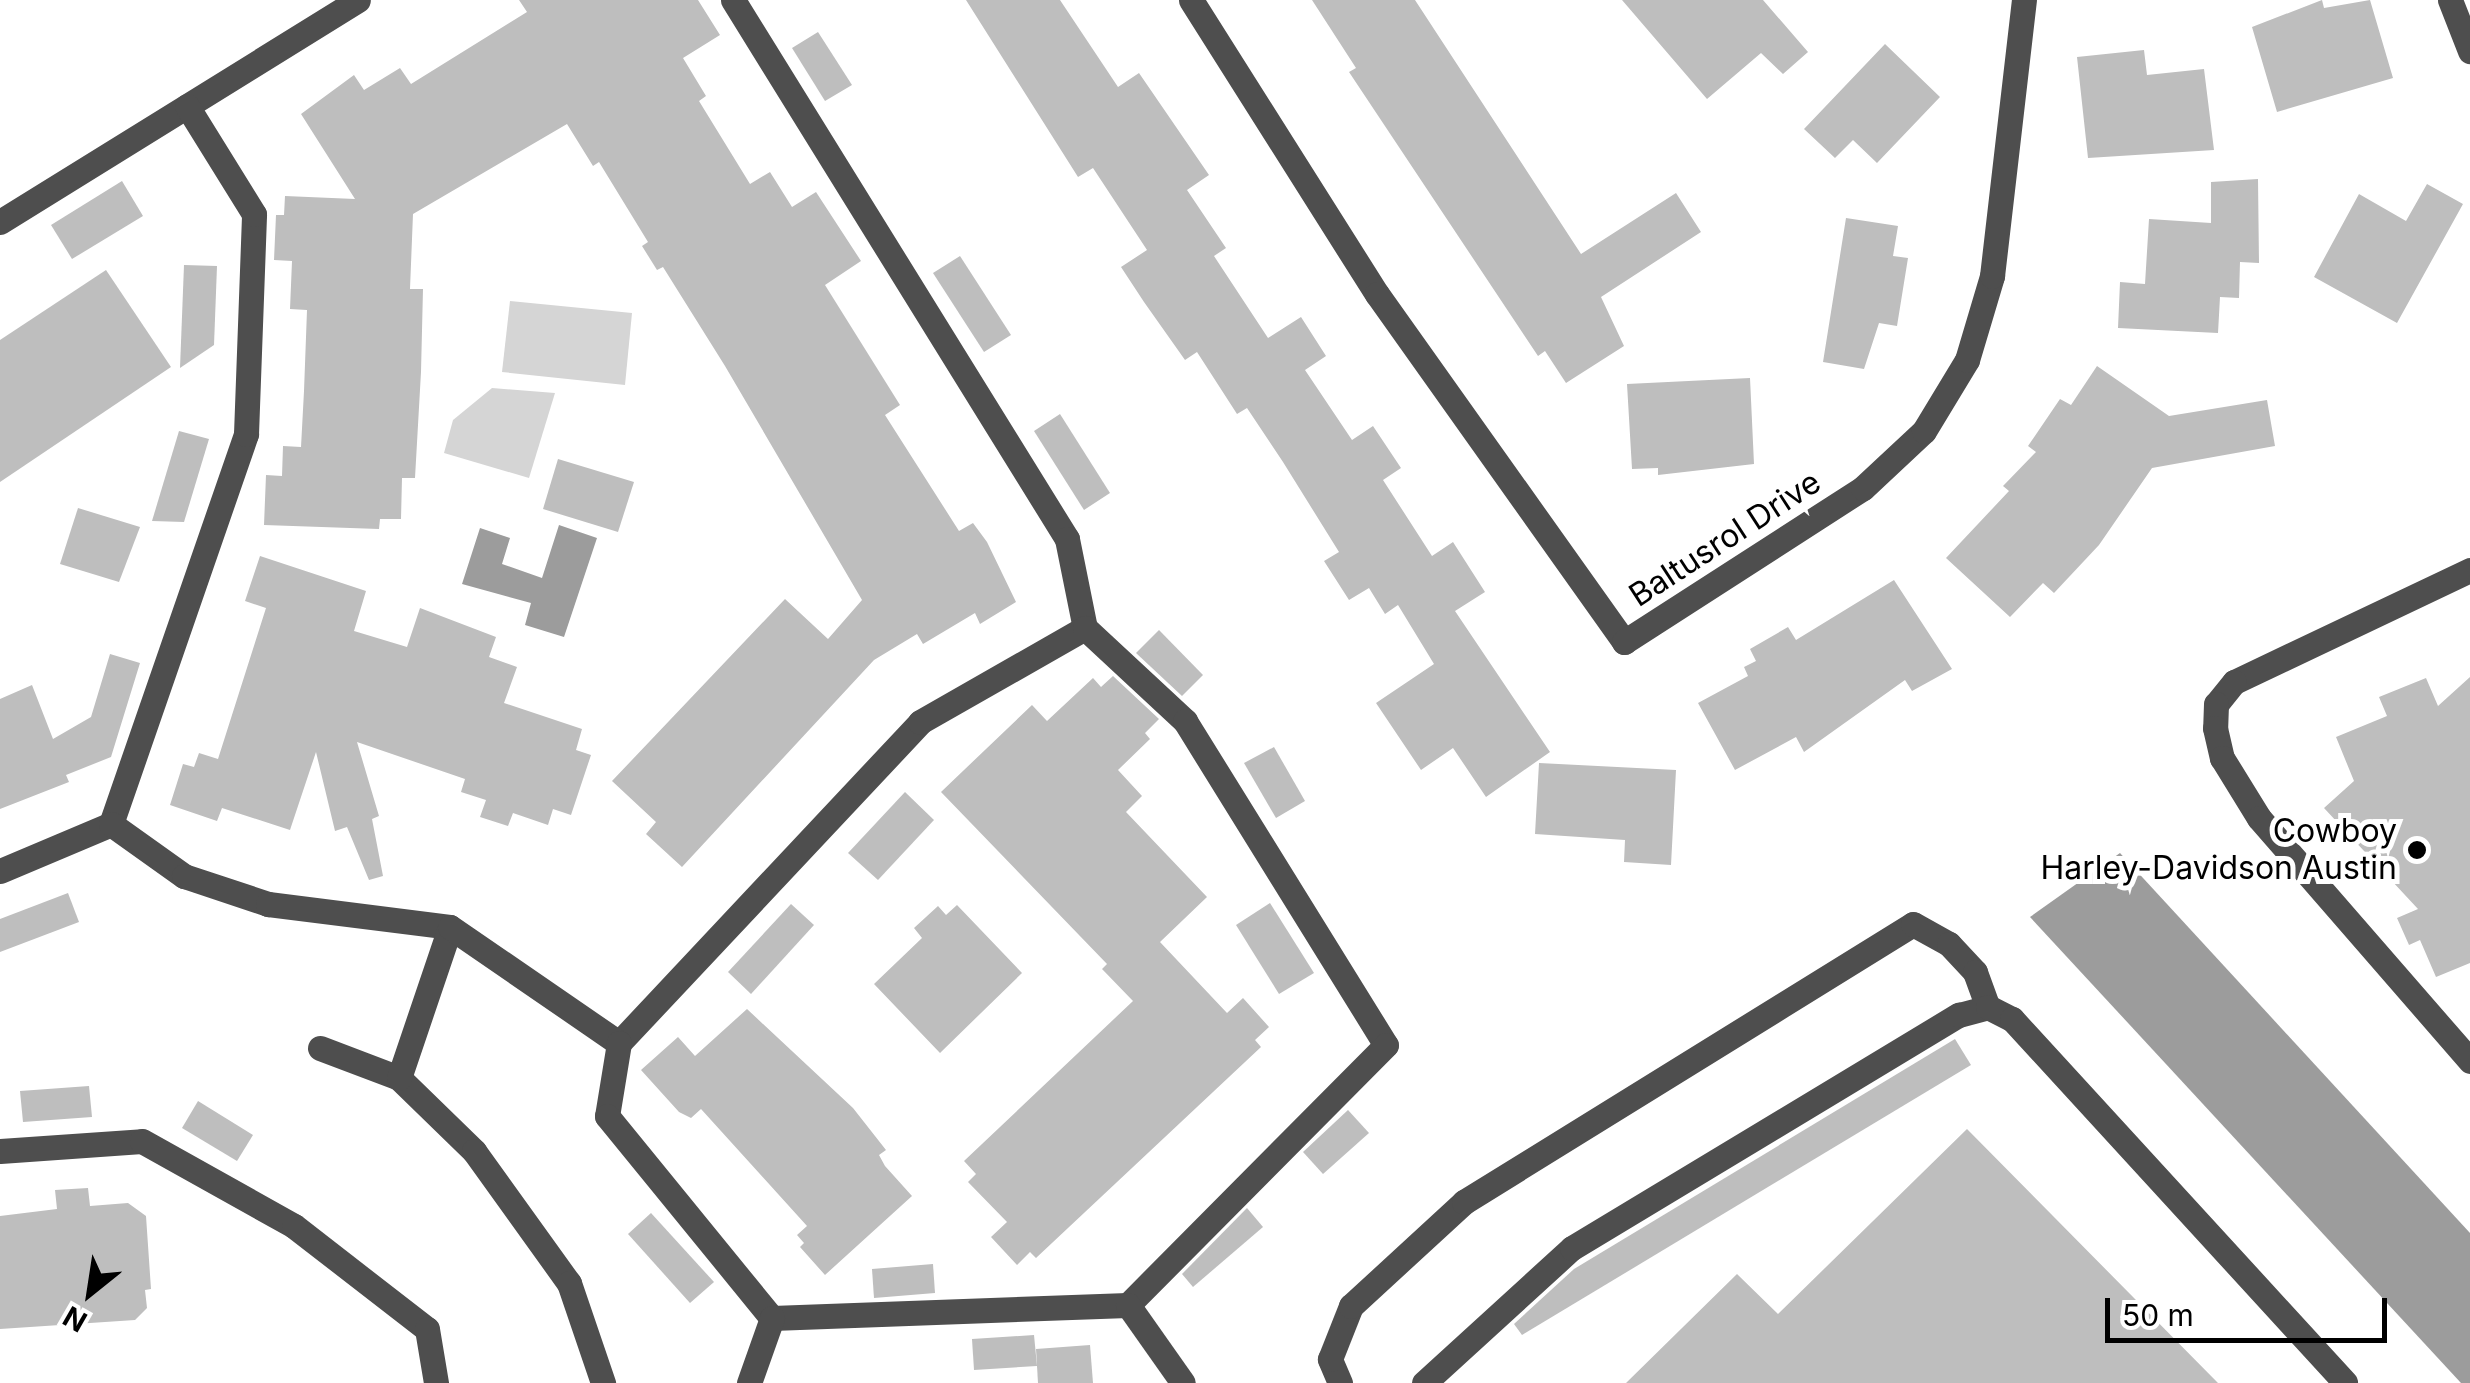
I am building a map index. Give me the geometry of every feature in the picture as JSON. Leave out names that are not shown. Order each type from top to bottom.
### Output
[{"type":"street","points":[[0,222],[358,0]]},
{"type":"street","points":[[733,0],[1067,539],[1085,628],[1185,721],[1386,1045],[1128,1305],[772,1318]]},
{"type":"street","name":"Baltusrol Drive","points":[[1191,0],[1377,294],[1624,642],[1863,488],[1924,431],[1967,360],[1992,276],[2024,0]]},
{"type":"street","points":[[2450,0],[2470,50]]},
{"type":"street","points":[[0,872],[111,824],[246,434],[254,214],[188,106]]},
{"type":"street","points":[[2470,570],[2234,682],[2216,704],[2215,728],[2222,758],[2259,818],[2470,1060]]},
{"type":"street","points":[[772,1318],[607,1116],[619,1043],[920,722],[1085,628]]},
{"type":"street","points":[[111,824],[184,876],[268,904],[450,927],[619,1043]]},
{"type":"street","points":[[1340,1383],[1330,1358],[1351,1306],[1464,1202],[1913,924],[1949,944],[1975,972],[1988,1008]]},
{"type":"street","points":[[399,1078],[450,927]]},
{"type":"street","points":[[1424,1383],[1572,1248],[1959,1015],[1988,1008],[2012,1019],[2345,1383]]},
{"type":"street","points":[[320,1048],[399,1078],[474,1151],[569,1282],[603,1383]]},
{"type":"street","points":[[0,1152],[142,1140],[294,1226],[427,1330],[436,1383]]},
{"type":"street","points":[[1128,1305],[1183,1383]]},
{"type":"street","points":[[749,1383],[772,1318]]},
{"type":"shaded area","points":[[510,301],[632,313],[625,385],[502,372]]},
{"type":"shaded area","points":[[492,388],[555,393],[529,478],[444,453],[453,420]]},
{"type":"shaded area","points":[[559,525],[597,538],[564,637],[525,625],[531,603],[462,584],[480,528],[510,538],[502,564],[542,578]]},
{"type":"shaded area","points":[[2120,853],[2470,1233],[2470,1383],[2461,1383],[2030,917]]},
{"type":"building","points":[[519,0],[698,0],[720,35],[683,58],[706,96],[699,101],[750,184],[770,172],[792,207],[816,192],[861,261],[825,285],[900,405],[885,415],[959,531],[973,523],[987,542],[1016,602],[980,624],[975,613],[923,644],[917,634],[874,660],[682,867],[646,834],[656,822],[612,781],[785,599],[828,639],[862,600],[725,366],[663,267],[657,270],[642,246],[648,242],[599,162],[593,166],[567,124],[413,214],[410,289],[423,289],[421,372],[415,478],[402,478],[401,519],[380,519],[379,529],[264,525],[266,475],[282,476],[283,446],[301,447],[304,391],[307,310],[290,309],[292,261],[274,260],[276,215],[284,215],[285,196],[355,199],[301,114],[354,75],[364,90],[400,68],[411,84],[527,12]]},
{"type":"building","points":[[966,0],[1060,0],[1118,87],[1139,73],[1209,175],[1187,190],[1226,248],[1214,256],[1268,338],[1301,317],[1326,356],[1305,370],[1352,440],[1373,426],[1401,468],[1383,480],[1432,556],[1453,542],[1485,592],[1455,611],[1550,752],[1486,797],[1453,748],[1421,770],[1376,703],[1434,664],[1398,605],[1385,614],[1369,588],[1349,600],[1324,561],[1339,552],[1283,462],[1247,408],[1237,414],[1197,352],[1185,360],[1144,302],[1121,267],[1147,250],[1093,168],[1078,177]]},
{"type":"building","points":[[1312,0],[1415,0],[1581,254],[1676,193],[1701,232],[1601,297],[1624,346],[1566,383],[1545,351],[1538,356],[1349,72],[1356,68]]},
{"type":"building","points":[[1622,0],[1763,0],[1808,52],[1783,74],[1761,53],[1707,99]]},
{"type":"building","points":[[2322,0],[2324,8],[2370,0],[2393,78],[2277,112],[2252,27]]},
{"type":"building","points":[[818,32],[852,85],[825,101],[792,48]]},
{"type":"building","points":[[1885,44],[1940,97],[1877,163],[1853,140],[1835,158],[1804,129]]},
{"type":"building","points":[[2144,50],[2147,75],[2204,69],[2214,150],[2088,158],[2077,57]]},
{"type":"building","points":[[2258,179],[2259,263],[2240,262],[2239,298],[2220,297],[2218,333],[2118,328],[2120,282],[2145,284],[2149,219],[2211,223],[2211,182]]},
{"type":"building","points":[[122,181],[143,216],[72,259],[51,225]]},
{"type":"building","points":[[2427,184],[2463,204],[2397,323],[2314,277],[2359,194],[2406,221]]},
{"type":"building","points":[[1846,218],[1898,226],[1893,256],[1908,258],[1897,326],[1879,323],[1864,369],[1823,362]]},
{"type":"building","points":[[960,256],[1011,335],[984,352],[933,273]]},
{"type":"building","points":[[184,265],[217,266],[214,345],[180,368]]},
{"type":"building","points":[[106,270],[171,367],[0,482],[0,340]]},
{"type":"building","points":[[2097,366],[2169,416],[2267,400],[2275,446],[2152,468],[2099,545],[2054,593],[2043,583],[2010,617],[1946,558],[2009,491],[2003,486],[2036,452],[2028,446],[2060,399],[2071,405]]},
{"type":"building","points":[[1750,378],[1754,464],[1658,475],[1658,468],[1632,469],[1627,384]]},
{"type":"building","points":[[1060,414],[1110,493],[1084,510],[1034,431]]},
{"type":"building","points":[[179,431],[209,439],[184,522],[152,521]]},
{"type":"building","points":[[558,459],[634,482],[618,532],[543,509]]},
{"type":"building","points":[[78,508],[140,527],[119,582],[60,564]]},
{"type":"building","points":[[260,556],[366,591],[354,631],[407,647],[420,608],[496,637],[489,657],[517,667],[504,703],[582,729],[576,750],[591,755],[571,815],[553,809],[548,825],[513,813],[508,826],[480,817],[486,800],[461,792],[465,779],[357,742],[379,816],[372,819],[383,876],[369,880],[347,827],[335,831],[316,752],[290,830],[222,808],[217,821],[170,805],[183,764],[194,767],[199,753],[218,759],[266,608],[245,601]]},
{"type":"building","points":[[1894,580],[1952,669],[1912,691],[1905,680],[1804,752],[1796,737],[1735,770],[1698,703],[1748,676],[1744,667],[1756,661],[1750,649],[1788,627],[1796,640]]},
{"type":"building","points":[[1159,630],[1203,675],[1182,696],[1136,653]]},
{"type":"building","points":[[110,654],[140,663],[111,757],[66,775],[69,782],[0,809],[0,699],[32,685],[53,739],[91,717]]},
{"type":"building","points":[[1113,676],[1159,719],[1145,733],[1150,739],[1118,770],[1142,796],[1126,812],[1207,897],[1160,942],[1227,1013],[1243,998],[1269,1027],[1255,1040],[1261,1047],[1036,1258],[1030,1252],[1017,1265],[991,1237],[1007,1222],[968,1182],[976,1174],[964,1161],[1133,1001],[1102,969],[1107,964],[941,792],[1032,705],[1047,721],[1093,678],[1101,687]]},
{"type":"building","name":"Cowboy Harley-Davidson Austin","points":[[2470,677],[2470,963],[2436,977],[2420,940],[2409,945],[2397,918],[2418,909],[2324,808],[2354,781],[2336,737],[2387,716],[2379,697],[2426,678],[2438,706]]},
{"type":"building","points":[[1274,747],[1305,801],[1276,818],[1244,763]]},
{"type":"building","points":[[1539,763],[1676,770],[1671,865],[1624,862],[1625,840],[1535,834]]},
{"type":"building","points":[[905,792],[934,820],[878,880],[848,853]]},
{"type":"building","points":[[68,893],[79,922],[0,952],[0,919]]},
{"type":"building","points":[[1270,903],[1314,973],[1279,994],[1236,925]]},
{"type":"building","points":[[791,904],[814,925],[751,994],[728,972]]},
{"type":"building","points":[[957,905],[1022,973],[940,1053],[874,984],[922,938],[914,928],[938,906],[946,915]]},
{"type":"building","points":[[747,1009],[853,1108],[886,1150],[879,1155],[885,1166],[912,1196],[825,1275],[800,1247],[804,1243],[797,1235],[807,1226],[701,1109],[691,1118],[679,1112],[641,1070],[678,1037],[695,1056]]},
{"type":"building","points":[[1955,1039],[1971,1065],[1522,1335],[1514,1324],[1574,1269]]},
{"type":"building","points":[[89,1086],[92,1117],[23,1122],[20,1091]]},
{"type":"building","points":[[198,1101],[253,1135],[237,1161],[182,1128]]},
{"type":"building","points":[[1348,1110],[1369,1133],[1323,1174],[1303,1152]]},
{"type":"building","points":[[1967,1129],[2218,1383],[1626,1383],[1737,1274],[1778,1314]]},
{"type":"building","points":[[88,1188],[90,1206],[128,1203],[146,1216],[151,1289],[145,1290],[147,1308],[135,1320],[0,1329],[0,1216],[57,1209],[55,1190]]},
{"type":"building","points":[[1247,1208],[1263,1227],[1193,1287],[1182,1274]]},
{"type":"building","points":[[651,1213],[714,1282],[690,1303],[628,1234]]},
{"type":"building","points":[[933,1264],[935,1293],[874,1298],[872,1269]]},
{"type":"building","points":[[1034,1335],[1037,1366],[974,1370],[972,1339]]},
{"type":"building","points":[[1090,1345],[1093,1383],[1038,1383],[1036,1349]]},
{"type":"place","name":"Cowboy Harley-Davidson Austin","points":[[2417,850]]}]
